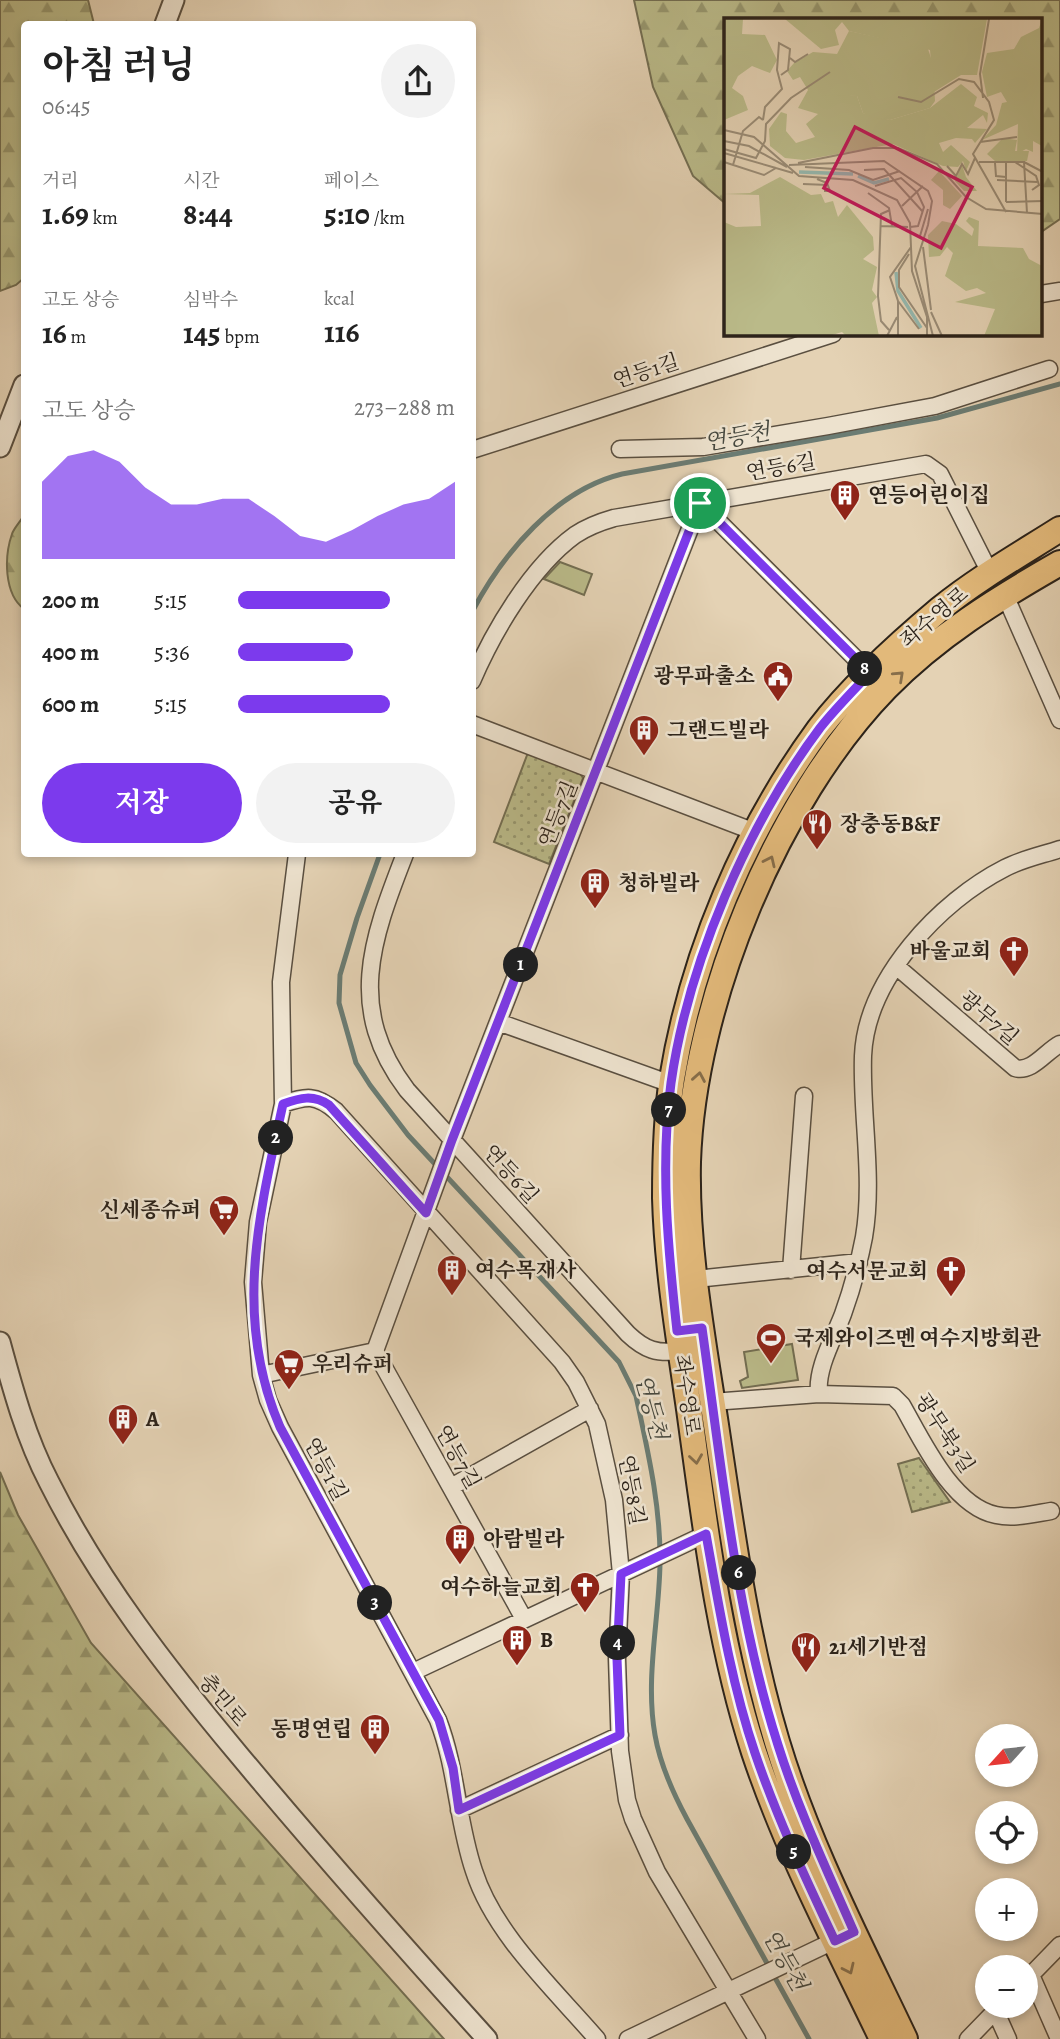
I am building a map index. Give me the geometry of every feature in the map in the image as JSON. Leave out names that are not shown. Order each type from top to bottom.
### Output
[{"type":"main road","name":"좌수영로","points":[[905,2039],[782,1828],[754,1752],[724,1635],[701,1536],[669,1264],[665,1196],[671,1084],[689,1004],[708,940],[755,832],[820,728],[870,673],[938,611],[990,573],[1060,530]]},
{"type":"main road","name":"좌수영로","points":[[882,2039],[778,1744],[760,1681],[739,1575],[696,1279],[688,1162],[695,1096],[715,1003],[734,945],[781,838],[812,785],[853,726],[885,689],[919,657],[968,618],[1060,563]]},
{"type":"main road","points":[[679,1341],[702,1328]]},
{"type":"street","points":[[166,21],[174,0]]},
{"type":"street","points":[[1042,294],[1060,291]]},
{"type":"street","name":"연등1길","points":[[476,449],[827,336]]},
{"type":"street","name":"연등6길","points":[[620,449],[703,447],[828,426],[935,406],[1049,369]]},
{"type":"street","points":[[0,447],[21,393]]},
{"type":"street","name":"연등6길","points":[[476,672],[488,646],[515,603],[545,564],[574,536],[588,527],[614,518],[926,464],[940,474],[990,573]]},
{"type":"street","points":[[700,503],[870,673]]},
{"type":"street","name":"연등7길","points":[[426,1213],[700,503]]},
{"type":"street","points":[[1005,595],[1060,720]]},
{"type":"street","points":[[476,726],[755,832]]},
{"type":"street","points":[[819,1394],[821,1374],[859,1262],[866,1213],[863,1054],[865,1037],[878,996],[896,966],[923,931],[955,901],[1007,867],[1060,849]]},
{"type":"street","name":"연등1길","points":[[297,857],[281,982],[283,1104],[258,1222],[253,1282],[261,1374],[268,1400],[280,1427],[439,1720],[453,1768],[459,1810],[474,1873],[486,1901],[501,1928],[597,2039]]},
{"type":"street","name":"연등6길","points":[[404,857],[382,918],[369,990],[373,1025],[387,1061],[407,1090],[628,1334],[641,1346],[655,1352],[679,1341]]},
{"type":"street","name":"광무7길","points":[[896,966],[1016,1068],[1028,1068],[1060,1044]]},
{"type":"street","points":[[498,1022],[671,1084]]},
{"type":"street","points":[[791,1270],[804,1096]]},
{"type":"street","name":"연등8길","points":[[283,1104],[310,1097],[329,1105],[562,1362],[590,1409],[597,1424],[610,1477],[619,1539],[621,1574],[617,1659],[620,1735],[624,1782],[633,1819],[657,1872],[757,2039]]},
{"type":"street","points":[[261,1374],[374,1351],[426,1213]]},
{"type":"street","points":[[696,1279],[859,1262]]},
{"type":"street","name":"충민로","points":[[0,1342],[20,1413],[48,1481],[128,1615],[189,1696],[329,1863],[486,2039]]},
{"type":"street","name":"연등7길","points":[[374,1351],[524,1619]]},
{"type":"street","name":"광무북3길","points":[[712,1402],[819,1394],[889,1395],[897,1398],[942,1471],[968,1502],[998,1516],[1051,1511]]},
{"type":"street","points":[[450,1487],[590,1409]]},
{"type":"street","points":[[412,1672],[701,1536]]},
{"type":"street","points":[[459,1810],[620,1735]]},
{"type":"street","points":[[628,2039],[845,1936]]},
{"type":"street","points":[[1038,1967],[1060,1945]]},
{"type":"street","points":[[1038,1997],[1059,2039]]},
{"type":"street","points":[[968,2039],[988,2018]]},
{"type":"street","points":[[1001,2018],[1008,2039]]},
{"type":"green space","points":[[0,0],[88,0],[93,21],[21,21],[21,281],[0,291]]},
{"type":"green space","points":[[634,0],[1060,0],[1060,219],[1042,231],[1042,18],[724,18],[724,202],[693,176],[653,87]]},
{"type":"green space","points":[[21,519],[21,606],[9,585],[7,564],[9,543]]},
{"type":"green space","points":[[560,562],[592,574],[584,595],[544,579]]},
{"type":"green space","points":[[529,750],[577,769],[583,778],[549,864],[494,842]]},
{"type":"green space","name":"국제와이즈멘 여수지방회관","points":[[792,1344],[798,1380],[742,1388],[740,1381],[748,1377],[744,1352]]},
{"type":"green space","points":[[919,1458],[950,1502],[912,1512],[898,1464]]},
{"type":"green space","points":[[0,1472],[18,1515],[91,1643],[444,2039],[0,2039]]},
{"type":"waterway","name":"연등천","points":[[476,605],[499,568],[534,527],[575,494],[598,482],[622,474],[937,418],[1060,384]]},
{"type":"waterway","name":"연등천","points":[[379,857],[340,975],[339,1003],[356,1063],[408,1135],[619,1362],[636,1396],[653,1480],[660,1543],[651,1693],[660,1757],[687,1819],[809,2039]]},
{"type":"place","name":"연등어린이집","points":[[845,522]]},
{"type":"place","name":"광무파출소","points":[[778,703]]},
{"type":"place","name":"그랜드빌라","points":[[644,757]]},
{"type":"place","name":"장충동B&F","points":[[817,851]]},
{"type":"place","name":"청하빌라","points":[[595,910]]},
{"type":"place","name":"바울교회","points":[[1014,978]]},
{"type":"place","name":"신세종슈퍼","points":[[224,1237]]},
{"type":"place","name":"여수목재사","points":[[452,1297]]},
{"type":"place","name":"여수서문교회","points":[[951,1298]]},
{"type":"place","name":"국제와이즈멘 여수지방회관","points":[[771,1365]]},
{"type":"place","name":"우리슈퍼","points":[[289,1391]]},
{"type":"place","name":"A","points":[[123,1446]]},
{"type":"place","name":"아람빌라","points":[[460,1566]]},
{"type":"place","name":"여수하늘교회","points":[[585,1614]]},
{"type":"place","name":"B","points":[[517,1667]]},
{"type":"place","name":"21세기반점","points":[[806,1674]]},
{"type":"place","name":"동명연립","points":[[375,1756]]},
{"type":"route","points":[[700,503],[870,673],[820,728],[798,761],[755,832],[730,887],[708,940],[678,1046],[671,1084],[666,1157],[669,1264],[677,1331],[702,1328],[739,1575],[760,1681],[778,1744],[804,1817],[854,1932],[835,1941],[782,1828],[754,1752],[724,1635],[706,1534],[621,1574],[617,1659],[620,1735],[459,1810],[450,1754],[439,1720],[280,1427],[268,1400],[261,1374],[253,1282],[258,1222],[283,1104],[310,1097],[329,1105],[426,1213],[700,503]]}]
